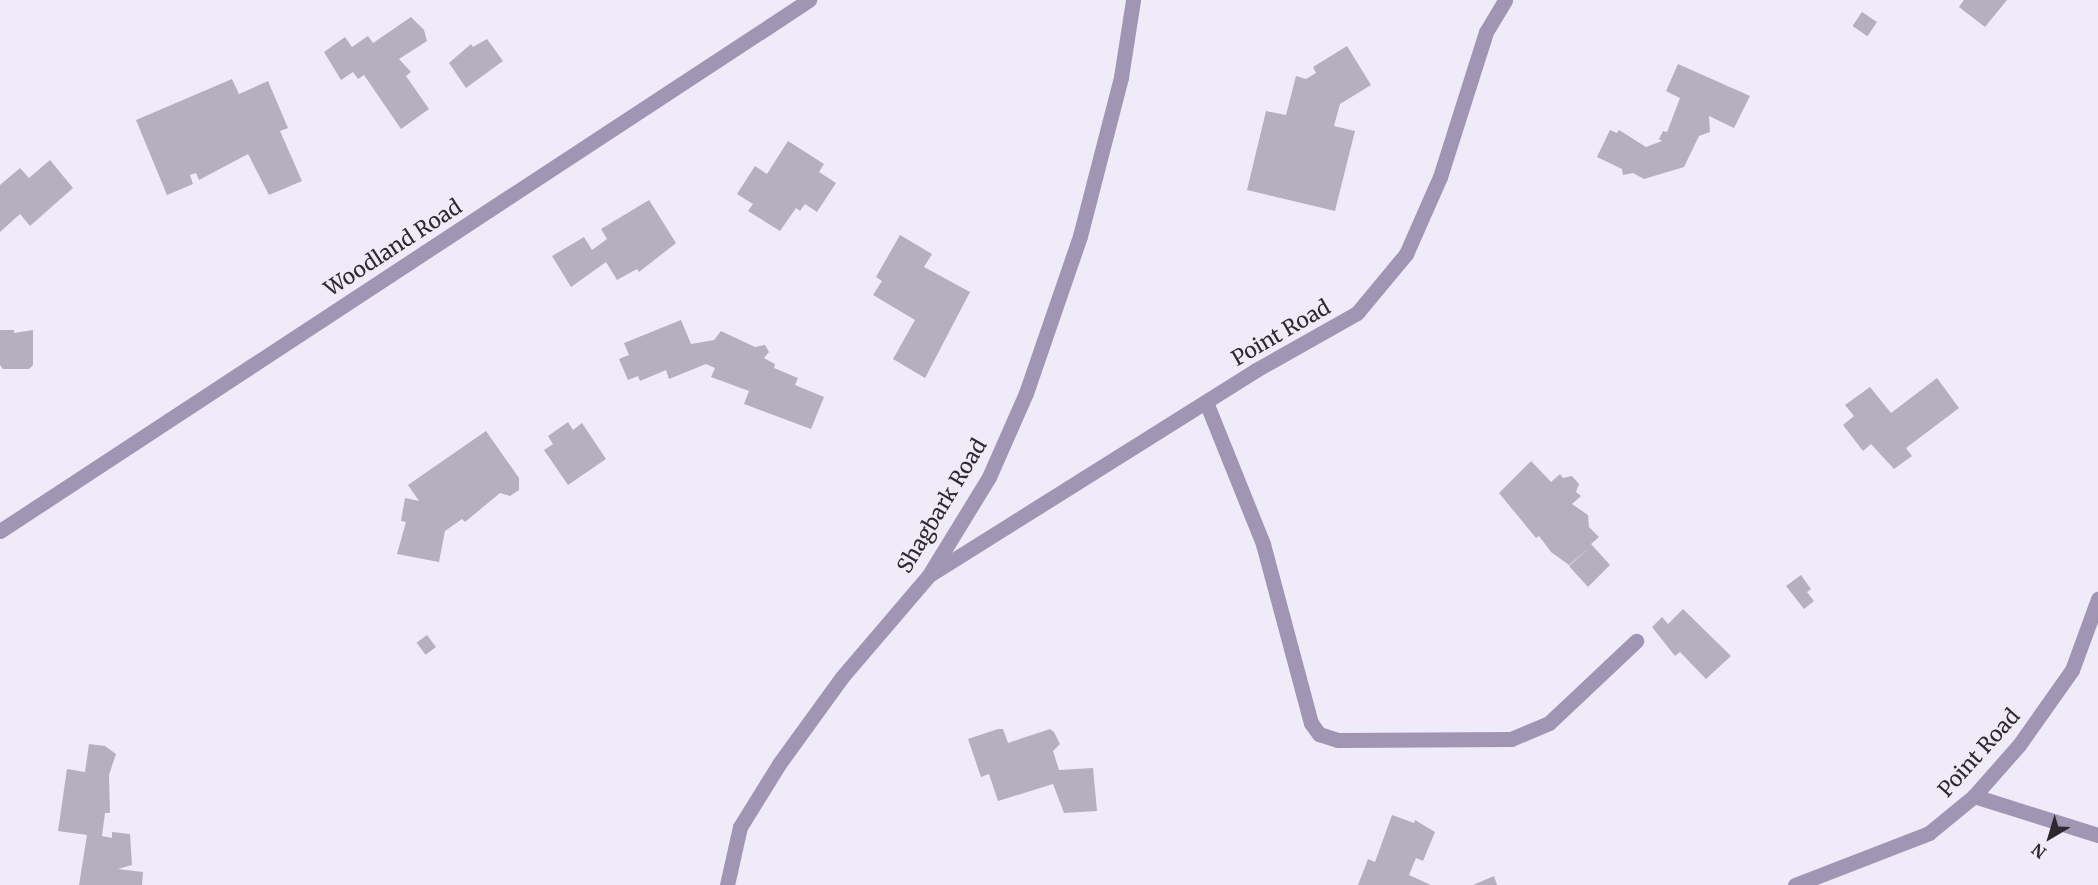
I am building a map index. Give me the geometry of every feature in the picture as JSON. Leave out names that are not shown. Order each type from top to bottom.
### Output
[{"type":"street","name":"Woodland Road","points":[[0,531],[809,0]]},
{"type":"street","name":"Shagbark Road","points":[[727,885],[740,827],[779,764],[842,677],[929,575],[989,477],[1026,393],[1080,236],[1121,77],[1133,0]]},
{"type":"street","name":"Point Road","points":[[929,575],[1206,402],[1357,313],[1406,254],[1440,177],[1486,32],[1505,0]]},
{"type":"street","points":[[1206,402],[1263,544],[1311,723],[1319,734],[1338,740],[1511,739],[1550,723],[1636,641]]},
{"type":"street","name":"Point Road","points":[[1796,885],[1929,833],[1974,796],[2019,745],[2072,670],[2098,599]]},
{"type":"street","points":[[1974,796],[2098,835]]},
{"type":"building","points":[[1964,0],[2007,0],[1985,27],[1959,7]]},
{"type":"building","points":[[1862,12],[1877,22],[1867,36],[1852,26]]},
{"type":"building","points":[[411,17],[424,30],[427,41],[399,59],[411,72],[406,76],[429,109],[401,129],[364,75],[358,79],[353,72],[341,80],[324,52],[345,37],[352,47],[368,36],[373,43]]},
{"type":"building","points":[[487,39],[503,61],[466,88],[449,63],[471,44],[473,47]]},
{"type":"building","points":[[1347,46],[1371,85],[1340,104],[1334,126],[1355,131],[1335,211],[1247,190],[1266,111],[1286,115],[1296,76],[1306,79],[1316,73],[1313,67]]},
{"type":"building","points":[[1678,64],[1750,96],[1734,128],[1709,116],[1710,132],[1699,136],[1684,167],[1644,179],[1633,173],[1623,175],[1622,169],[1597,157],[1610,130],[1617,133],[1619,130],[1646,147],[1662,141],[1659,139],[1663,131],[1667,132],[1680,98],[1666,91]]},
{"type":"building","points":[[232,79],[239,94],[268,81],[288,128],[280,131],[302,181],[269,195],[248,154],[199,180],[196,173],[190,175],[193,184],[167,195],[136,120]]},
{"type":"building","points":[[788,141],[824,164],[819,172],[836,183],[817,212],[805,204],[800,211],[796,208],[780,231],[748,211],[753,204],[737,194],[755,166],[767,174]]},
{"type":"building","points":[[50,160],[73,188],[30,226],[20,214],[0,232],[0,185],[20,168],[29,178]]},
{"type":"building","points":[[649,200],[676,243],[639,272],[637,269],[617,280],[606,262],[571,287],[552,256],[584,237],[592,250],[607,239],[601,229]]},
{"type":"building","points":[[900,235],[932,254],[924,267],[970,292],[925,378],[893,359],[915,320],[873,295],[882,281],[876,277]]},
{"type":"building","points":[[681,320],[691,344],[714,340],[721,331],[755,347],[765,345],[769,352],[764,358],[775,364],[774,368],[798,378],[795,385],[824,397],[811,429],[744,404],[749,391],[711,377],[715,368],[706,364],[669,379],[666,370],[640,381],[638,376],[628,380],[619,359],[629,355],[624,343]]},
{"type":"building","points":[[0,330],[14,330],[14,333],[33,330],[33,365],[29,369],[3,369],[0,365]]},
{"type":"building","points":[[1937,378],[1959,408],[1906,448],[1912,456],[1894,469],[1871,444],[1863,451],[1843,425],[1854,416],[1845,405],[1870,387],[1891,413]]},
{"type":"building","points":[[568,422],[573,430],[582,423],[606,459],[568,485],[544,450],[553,444],[548,436]]},
{"type":"building","points":[[486,431],[519,478],[519,490],[510,496],[500,493],[465,522],[462,519],[445,531],[439,562],[397,554],[406,522],[401,521],[405,498],[419,501],[408,485]]},
{"type":"building","points":[[1531,461],[1551,482],[1560,474],[1563,478],[1572,476],[1579,484],[1576,492],[1581,496],[1572,504],[1588,515],[1589,527],[1599,537],[1591,544],[1610,565],[1588,587],[1569,566],[1590,547],[1569,565],[1551,552],[1539,536],[1536,538],[1499,493]]},
{"type":"building","points":[[1801,575],[1811,589],[1807,592],[1814,601],[1804,609],[1786,586]]},
{"type":"building","points":[[1683,609],[1731,656],[1706,679],[1680,652],[1675,656],[1652,627],[1662,617],[1668,624]]},
{"type":"building","points":[[427,635],[436,647],[426,655],[417,643]]},
{"type":"building","points":[[1003,729],[1008,743],[1050,729],[1054,732],[1060,744],[1053,751],[1059,770],[1093,768],[1097,811],[1064,813],[1053,784],[998,801],[989,774],[981,777],[968,739]]},
{"type":"building","points":[[89,744],[105,746],[116,754],[109,775],[110,813],[105,813],[102,836],[112,838],[112,832],[130,834],[132,865],[118,869],[143,872],[142,885],[79,885],[87,835],[58,831],[67,769],[85,772]]},
{"type":"building","points":[[1392,815],[1414,823],[1415,820],[1435,832],[1423,861],[1416,858],[1409,875],[1431,885],[1358,885],[1368,859],[1375,862]]},
{"type":"building","points":[[1494,876],[1497,885],[1473,885]]}]
